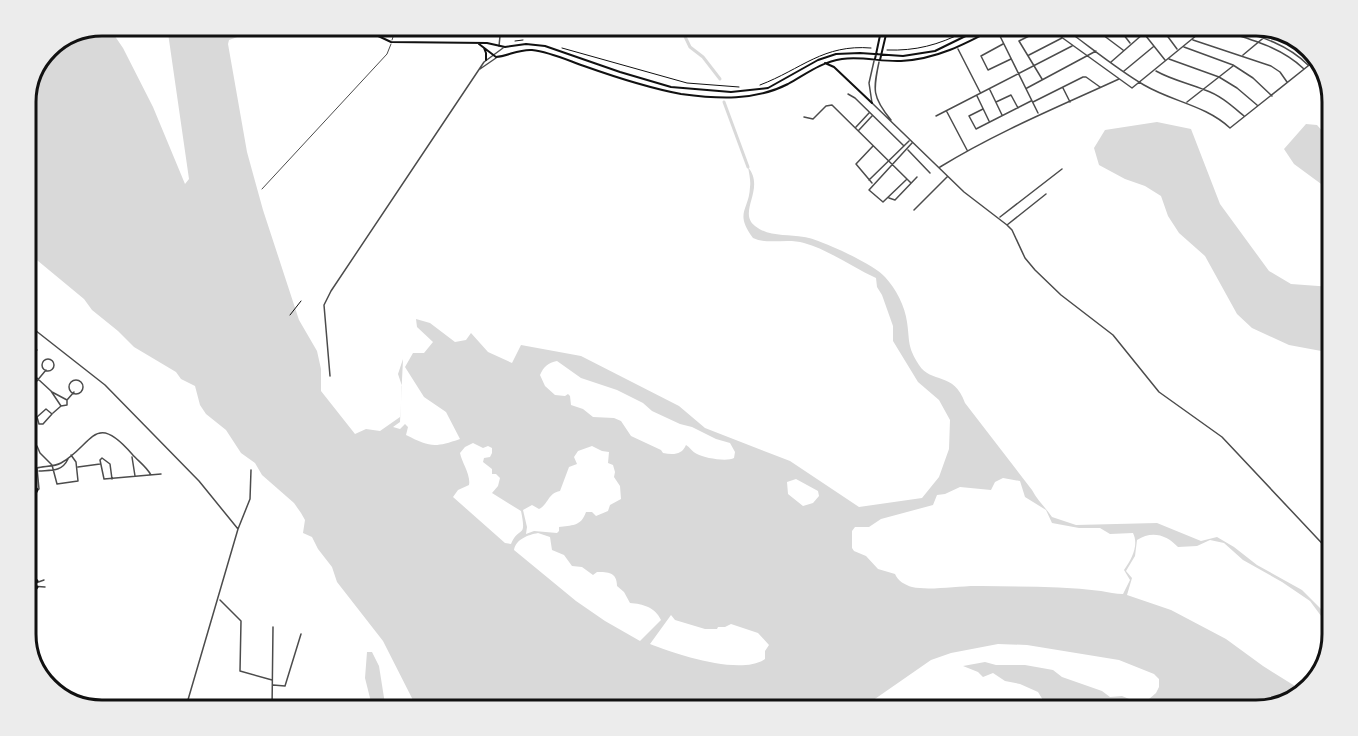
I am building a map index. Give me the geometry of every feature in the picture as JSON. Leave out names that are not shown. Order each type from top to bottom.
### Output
[{"type":"main road","points":[[377,36],[391,42],[481,45],[487,43],[505,47],[526,44],[545,46],[621,72],[685,89],[731,92],[760,90],[773,86],[827,57],[855,53],[903,56],[928,53],[968,36]]},
{"type":"main road","points":[[875,59],[880,36]]},
{"type":"main road","points":[[880,60],[886,36]]},
{"type":"main road","points":[[481,45],[499,57],[525,50],[540,51],[606,74],[684,94],[732,98],[750,97],[775,90],[825,63],[841,59],[902,61],[922,59],[957,48],[979,36]]},
{"type":"main road","points":[[481,45],[486,53],[486,60]]},
{"type":"main road","points":[[825,63],[834,67],[872,103]]},
{"type":"street","points":[[499,46],[500,36]]},
{"type":"street","points":[[1001,36],[1038,114]]},
{"type":"street","points":[[1028,36],[1019,41],[1042,80]]},
{"type":"street","points":[[1060,36],[1132,88],[1197,36]]},
{"type":"street","points":[[1075,36],[1140,82],[1214,115],[1230,128],[1309,65],[1286,47],[1257,36]]},
{"type":"street","points":[[1104,36],[1123,50]]},
{"type":"street","points":[[1125,36],[1131,44]]},
{"type":"street","points":[[1111,62],[1140,36]]},
{"type":"street","points":[[1146,36],[1165,61]]},
{"type":"street","points":[[1168,36],[1178,50]]},
{"type":"street","points":[[1239,36],[1280,51],[1304,69]]},
{"type":"street","points":[[1028,56],[1063,38]]},
{"type":"street","points":[[1242,56],[1263,38]]},
{"type":"street","points":[[1192,40],[1275,68],[1288,83]]},
{"type":"street","points":[[1004,43],[981,56],[988,70],[1011,59]]},
{"type":"street","points":[[936,116],[1073,46]]},
{"type":"street","points":[[1124,71],[1154,46]]},
{"type":"street","points":[[1183,46],[1233,65],[1253,78],[1272,96]]},
{"type":"street","points":[[330,376],[324,305],[330,291],[486,60],[505,47]]},
{"type":"street","points":[[957,48],[981,93]]},
{"type":"street","points":[[1026,88],[1096,51]]},
{"type":"street","points":[[480,70],[499,57]]},
{"type":"street","points":[[1169,58],[1177,63],[1219,77],[1259,106]]},
{"type":"street","points":[[875,59],[870,82],[872,103],[969,196],[1007,225],[1025,258],[1035,270],[1061,295],[1113,334],[1159,392],[1222,437],[1322,543]]},
{"type":"street","points":[[880,60],[875,81],[875,94],[878,104],[893,123]]},
{"type":"street","points":[[1186,103],[1233,65]]},
{"type":"street","points":[[1154,70],[1178,82],[1204,89],[1245,117]]},
{"type":"street","points":[[983,109],[969,116],[976,129],[1086,77],[1100,88]]},
{"type":"street","points":[[939,167],[1038,114],[1120,79]]},
{"type":"street","points":[[1063,87],[1070,102]]},
{"type":"street","points":[[990,88],[1003,116]]},
{"type":"street","points":[[848,94],[855,98],[904,146]]},
{"type":"street","points":[[976,95],[990,122]]},
{"type":"street","points":[[996,102],[1011,95],[1018,108]]},
{"type":"street","points":[[804,117],[813,119],[830,105],[911,183]]},
{"type":"street","points":[[947,111],[968,150]]},
{"type":"street","points":[[855,128],[870,112]]},
{"type":"street","points":[[858,131],[873,115]]},
{"type":"street","points":[[869,180],[910,140]]},
{"type":"street","points":[[907,179],[884,202],[869,190],[913,143]]},
{"type":"street","points":[[873,146],[856,164],[873,184]]},
{"type":"street","points":[[906,149],[930,173]]},
{"type":"street","points":[[999,218],[1062,169]]},
{"type":"street","points":[[889,197],[895,200],[917,177]]},
{"type":"street","points":[[914,210],[948,177]]},
{"type":"street","points":[[1007,225],[1046,194]]},
{"type":"street","points":[[36,330],[105,385],[199,481],[238,529]]},
{"type":"street","points":[[36,382],[46,370],[52,370],[55,366],[47,358],[42,362],[46,370]]},
{"type":"street","points":[[38,379],[62,406]]},
{"type":"street","points":[[72,380],[78,381],[84,388],[80,394],[74,392],[69,386],[72,380]]},
{"type":"street","points":[[51,391],[68,400]]},
{"type":"street","points":[[52,414],[47,409],[44,410],[36,421],[43,424],[62,406],[66,406],[74,392]]},
{"type":"street","points":[[37,490],[40,489],[37,468],[57,465],[87,440],[102,434],[115,436],[151,475]]},
{"type":"street","points":[[37,446],[40,453],[52,465],[57,484],[76,483],[78,480],[76,462],[71,455]]},
{"type":"street","points":[[132,454],[135,477]]},
{"type":"street","points":[[38,471],[54,470],[65,465],[68,458]]},
{"type":"street","points":[[112,479],[109,462],[103,458],[100,464],[103,478],[112,479],[161,474]]},
{"type":"street","points":[[77,467],[100,464]]},
{"type":"street","points":[[188,700],[238,529],[249,499],[251,470]]},
{"type":"street","points":[[37,581],[44,580]]},
{"type":"street","points":[[37,587],[45,587]]},
{"type":"street","points":[[219,600],[241,621],[240,671],[272,680]]},
{"type":"street","points":[[272,700],[273,627]]},
{"type":"street","points":[[272,685],[285,686],[302,634]]},
{"type":"lane","points":[[262,189],[387,54],[393,36]]},
{"type":"path","points":[[883,49],[913,50],[956,36]]},
{"type":"path","points":[[510,43],[531,40]]},
{"type":"path","points":[[559,47],[687,83],[741,87]]},
{"type":"path","points":[[760,85],[828,52],[855,47],[877,49]]},
{"type":"path","points":[[290,315],[302,301]]},
{"type":"shaded area","points":[[115,36],[153,107],[185,184],[189,179],[168,36],[240,36],[229,40],[228,44],[247,152],[263,210],[299,320],[317,351],[321,369],[321,391],[355,434],[366,429],[380,431],[400,417],[401,403],[400,422],[393,427],[400,429],[405,424],[408,427],[406,435],[432,445],[460,439],[446,412],[424,397],[405,367],[413,353],[424,353],[433,342],[417,327],[416,319],[430,323],[455,342],[466,340],[471,333],[488,352],[512,363],[521,345],[581,356],[679,406],[705,428],[790,461],[859,507],[922,498],[939,477],[949,449],[950,420],[939,400],[918,382],[893,341],[893,326],[877,287],[876,278],[831,254],[804,243],[765,241],[753,238],[743,217],[750,185],[748,167],[753,175],[754,184],[749,214],[755,226],[772,234],[804,237],[822,242],[847,253],[885,277],[902,304],[911,348],[919,365],[924,371],[955,386],[965,403],[1052,517],[1076,525],[1157,523],[1201,541],[1217,537],[1257,565],[1302,590],[1322,610],[1322,617],[1310,601],[1243,560],[1224,543],[1210,540],[1197,546],[1178,547],[1169,539],[1159,535],[1148,535],[1137,540],[1135,556],[1126,571],[1132,578],[1127,595],[1171,610],[1226,639],[1296,686],[1273,698],[1256,700],[1142,700],[1149,699],[1156,693],[1159,679],[1154,674],[1119,660],[1027,645],[998,644],[951,653],[931,660],[873,700],[413,700],[383,641],[337,582],[332,567],[312,537],[303,533],[305,520],[294,503],[262,475],[255,463],[241,453],[226,430],[206,414],[200,405],[195,386],[134,347],[92,310],[84,299],[36,259],[36,98],[38,85],[47,66],[55,55],[77,41],[89,37]],"holes":[[[557,361],[581,378],[617,390],[643,403],[652,411],[730,443],[735,452],[734,458],[721,460],[705,457],[695,453],[686,445],[677,454],[663,453],[631,436],[621,421],[614,418],[593,417],[583,409],[571,405],[568,394],[555,395],[545,386],[540,375],[545,367]],[[473,443],[483,448],[488,446],[492,448],[490,457],[484,458],[483,462],[492,469],[492,474],[500,478],[498,486],[492,493],[521,511],[523,520],[523,529],[511,544],[505,543],[453,497],[458,490],[469,485],[469,477],[460,453]],[[592,446],[609,452],[608,463],[613,465],[614,477],[620,486],[621,499],[610,505],[608,511],[596,516],[592,512],[586,512],[578,523],[559,527],[557,533],[534,531],[526,534],[527,527],[523,510],[532,505],[539,509],[553,494],[560,491],[569,467],[577,464],[574,457],[578,451]],[[1003,478],[1020,481],[1025,497],[1046,510],[1052,523],[1079,528],[1100,528],[1110,534],[1133,533],[1134,552],[1124,570],[1130,580],[1123,594],[1056,587],[912,587],[898,579],[895,574],[878,569],[866,556],[852,548],[852,531],[855,527],[869,527],[881,519],[933,505],[937,495],[960,487],[991,490],[995,482]],[[796,479],[818,491],[819,496],[813,503],[803,506],[788,494],[787,482]],[[538,533],[550,537],[552,550],[564,555],[572,566],[582,567],[593,575],[597,572],[614,575],[617,586],[624,592],[630,603],[648,607],[661,620],[640,641],[576,601],[514,550],[520,540]],[[671,615],[675,620],[705,629],[717,629],[731,624],[758,633],[769,645],[765,651],[765,659],[754,664],[740,665],[708,662],[650,644]]]},
{"type":"shaded area","points":[[1157,122],[1191,129],[1220,204],[1269,271],[1291,284],[1322,286],[1322,351],[1289,345],[1252,328],[1237,314],[1205,256],[1179,233],[1168,216],[1161,196],[1099,165],[1094,148],[1105,130]]},
{"type":"shaded area","points":[[1306,124],[1317,125],[1322,131],[1322,185],[1294,164],[1284,149]]},
{"type":"shaded area","points":[[403,359],[402,385],[398,374]]},
{"type":"shaded area","points":[[367,652],[372,652],[379,666],[384,700],[370,700],[365,678]]},
{"type":"shaded area","points":[[985,662],[1053,670],[1062,677],[1102,691],[1110,697],[1122,696],[1132,700],[1043,700],[1038,692],[1020,684],[1005,681],[993,673],[983,677],[978,672],[963,666]]},
{"type":"waterway","points":[[685,36],[690,47],[703,57],[720,79]]},
{"type":"waterway","points":[[724,102],[748,167]]}]
